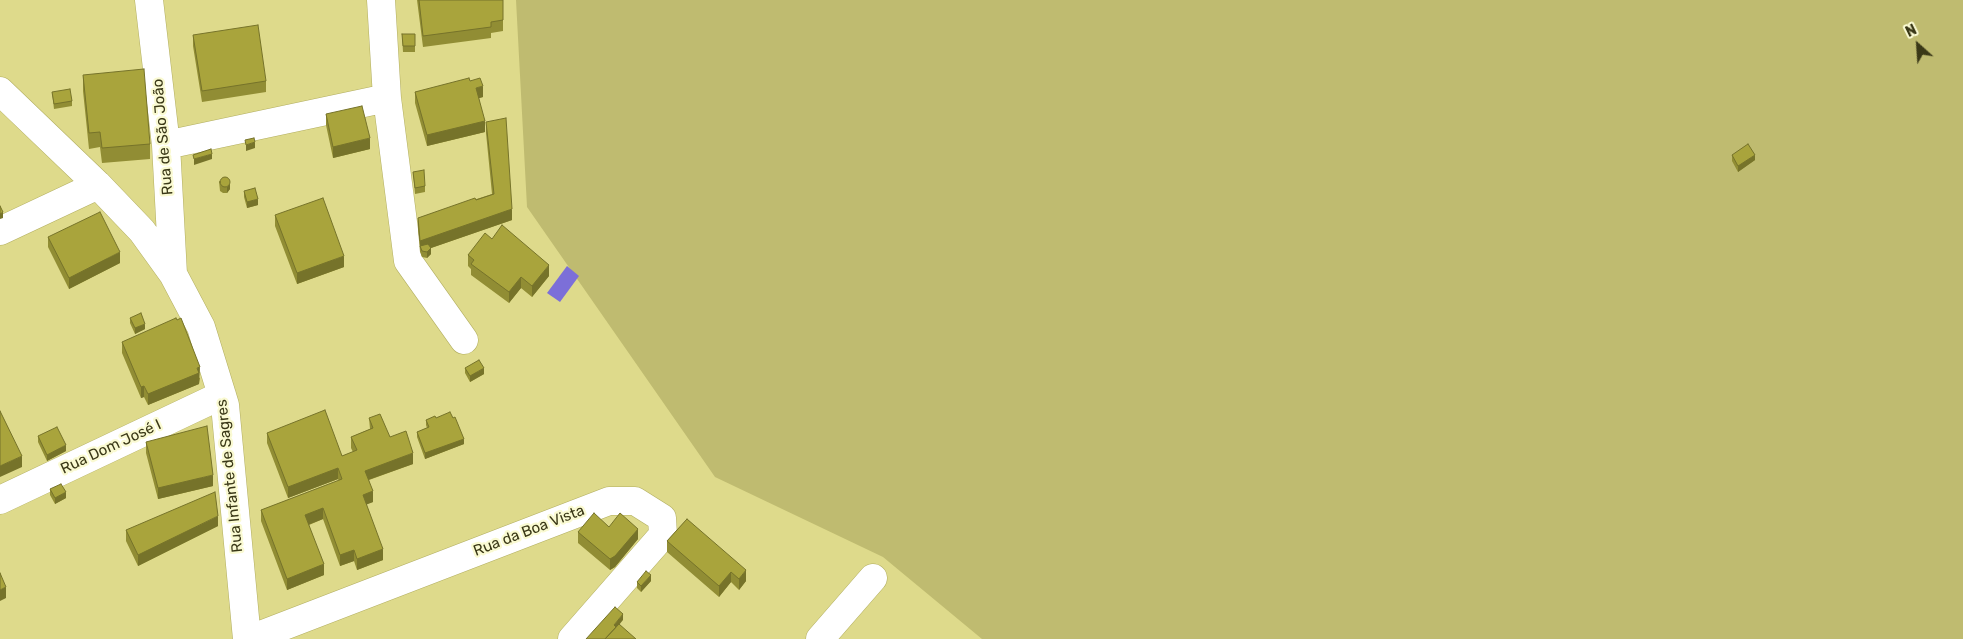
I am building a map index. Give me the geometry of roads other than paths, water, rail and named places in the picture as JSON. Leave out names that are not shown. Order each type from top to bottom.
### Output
[{"type":"street","name":"Rua de São João","points":[[149,0],[166,145],[173,274]]},
{"type":"street","points":[[381,0],[387,98],[408,261],[464,340]]},
{"type":"street","name":"Rua Infante de Sagres","points":[[0,91],[98,185],[142,231],[173,274],[201,327],[225,405],[248,639]]},
{"type":"street","points":[[166,145],[387,98]]},
{"type":"street","points":[[0,231],[98,185]]},
{"type":"street","name":"Rua Dom José I","points":[[0,500],[222,395]]},
{"type":"street","name":"Rua da Boa Vista","points":[[248,639],[609,500],[635,500],[662,518],[663,535],[572,639]]},
{"type":"street","points":[[820,639],[873,578]]}]
